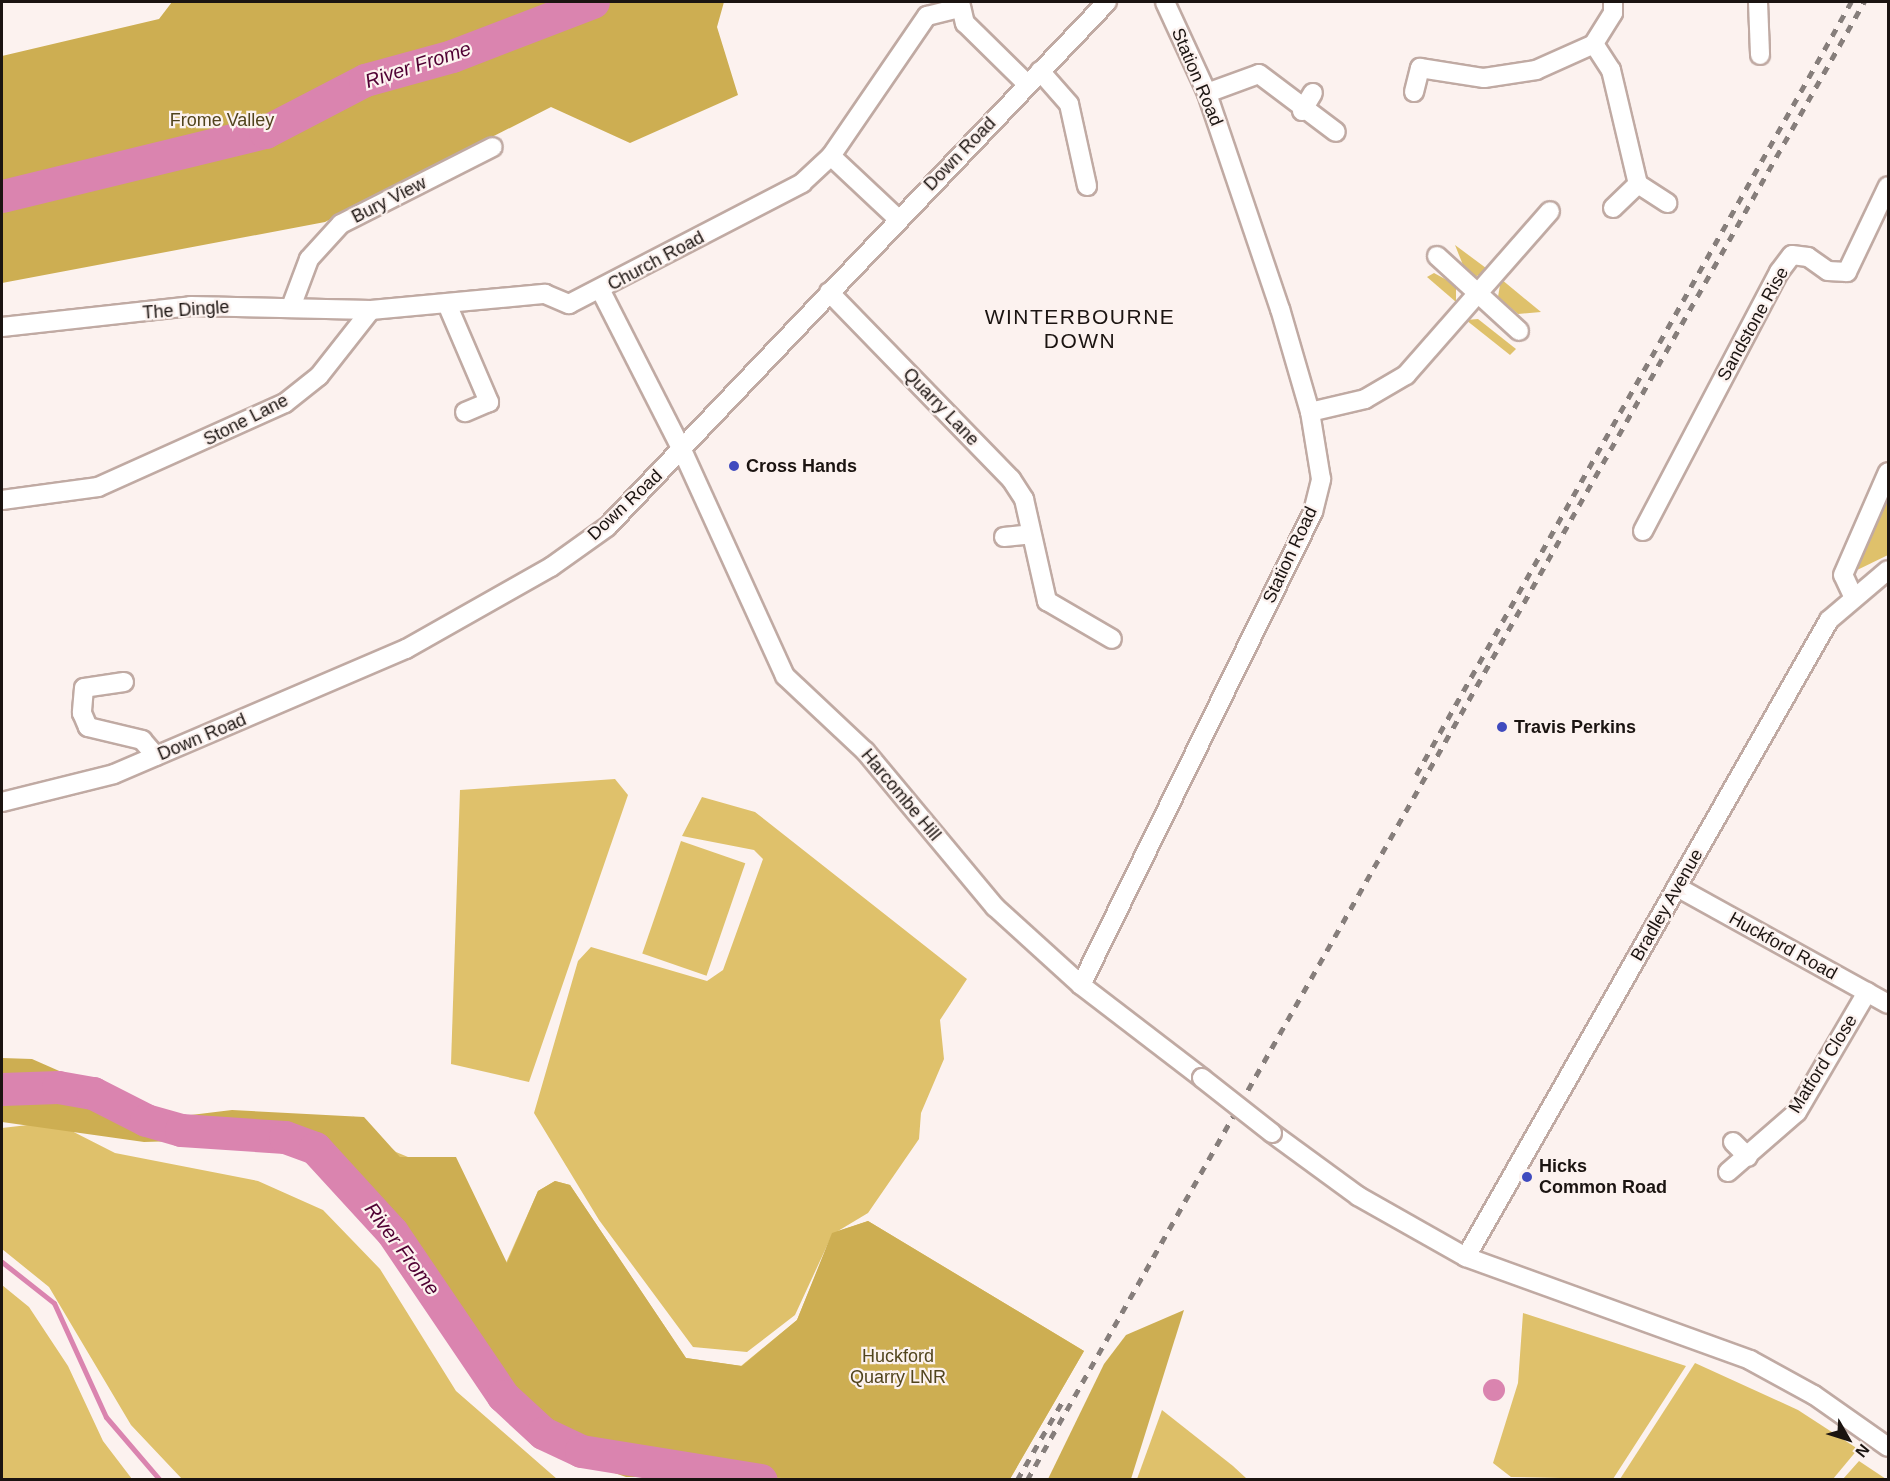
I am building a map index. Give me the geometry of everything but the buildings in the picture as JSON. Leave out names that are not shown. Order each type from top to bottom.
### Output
[{"type":"street","name":"Down Road","points":[[2,802],[114,774],[406,649],[551,567],[607,527],[1107,2]]},
{"type":"street","name":"Station Road","points":[[1081,985],[1313,512],[1320,479],[1310,412],[1207,93],[1165,2]]},
{"type":"street","points":[[1414,92],[1420,69],[1495,76],[1536,70],[1594,44],[1613,13],[1613,2]]},
{"type":"street","points":[[1758,2],[1760,55]]},
{"type":"street","name":"Church Road","points":[[682,450],[601,291],[802,183],[831,156],[927,16],[959,5],[965,23],[1027,84]]},
{"type":"street","points":[[1594,44],[1611,70],[1638,184],[1667,203]]},
{"type":"street","points":[[1040,71],[1069,104],[1087,186]]},
{"type":"street","points":[[1207,93],[1258,74],[1302,111],[1336,132]]},
{"type":"street","points":[[1302,111],[1313,93]]},
{"type":"street","name":"Bury View","points":[[291,307],[309,258],[341,224],[493,147]]},
{"type":"street","points":[[831,156],[898,219]]},
{"type":"street","points":[[1612,208],[1638,184]]},
{"type":"street","name":"Sandstone Rise","points":[[1643,531],[1779,272],[1792,255],[1808,257],[1828,271],[1847,272],[1888,186]]},
{"type":"street","points":[[1310,412],[1365,399],[1406,375],[1479,295],[1550,211]]},
{"type":"street","points":[[1437,256],[1519,332]]},
{"type":"street","points":[[371,310],[545,294],[569,304],[601,291]]},
{"type":"street","name":"Quarry Lane","points":[[829,292],[1011,479],[1024,499],[1047,601],[1112,639]]},
{"type":"street","points":[[447,304],[489,402],[465,412]]},
{"type":"street","name":"The Dingle","points":[[2,327],[191,306],[371,310]]},
{"type":"street","name":"Stone Lane","points":[[2,500],[98,487],[285,403],[319,376],[371,310]]},
{"type":"street","name":"Harcombe Hill","points":[[682,450],[785,676],[865,751],[995,907],[1081,985],[1272,1133],[1358,1196],[1466,1257]]},
{"type":"street","points":[[1853,596],[1843,575],[1888,472]]},
{"type":"street","points":[[1004,537],[1031,534]]},
{"type":"street","name":"Bradley Avenue","points":[[1466,1257],[1829,620],[1853,596],[1888,570]]},
{"type":"street","points":[[124,682],[84,688],[85,720],[88,727],[142,740],[156,756]]},
{"type":"street","name":"Huckford Road","points":[[1677,887],[1888,1004]]},
{"type":"street","name":"Matford Close","points":[[1728,1172],[1748,1157],[1797,1112],[1867,992]]},
{"type":"street","points":[[1732,1142],[1748,1157]]},
{"type":"street","points":[[1466,1257],[1750,1360],[1814,1395],[1888,1445]]},
{"type":"green space","name":"Frome Valley","points":[[172,2],[724,2],[717,27],[738,95],[630,143],[551,107],[325,222],[2,283],[2,56],[159,19]]},
{"type":"green space","points":[[1455,245],[1490,271],[1474,277],[1465,270]]},
{"type":"green space","points":[[1434,273],[1456,285],[1456,302],[1427,277]]},
{"type":"green space","points":[[1501,279],[1541,312],[1518,314],[1498,297]]},
{"type":"green space","points":[[1478,319],[1516,349],[1510,355],[1466,320]]},
{"type":"green space","points":[[1888,481],[1888,555],[1853,572]]},
{"type":"green space","points":[[615,779],[628,795],[529,1082],[451,1064],[460,790]]},
{"type":"green space","points":[[702,797],[755,812],[967,979],[940,1020],[944,1059],[921,1113],[919,1139],[868,1213],[838,1231],[868,1221],[1084,1351],[1010,1479],[787,1479],[720,1467],[506,1263],[538,1191],[555,1181],[570,1185],[686,1358],[741,1366],[797,1320],[832,1235],[795,1315],[747,1352],[693,1347],[599,1220],[534,1113],[578,961],[591,947],[707,981],[723,970],[763,859],[754,850],[682,836]]},
{"type":"green space","points":[[681,841],[745,863],[707,976],[642,954]]},
{"type":"green space","name":"Huckford Quarry LNR","points":[[2,1058],[32,1059],[166,1118],[232,1110],[364,1117],[400,1157],[456,1157],[507,1263],[538,1191],[555,1181],[570,1185],[686,1358],[742,1366],[797,1320],[832,1233],[868,1221],[1084,1351],[1010,1479],[626,1477],[540,1447],[505,1417],[378,1234],[302,1158],[243,1139],[144,1142],[2,1122]]},
{"type":"green space","points":[[352,1115],[396,1152],[444,1172],[465,1193],[505,1261]]},
{"type":"green space","points":[[54,1122],[115,1153],[258,1181],[323,1210],[380,1269],[456,1391],[557,1479],[182,1479],[131,1425],[49,1287],[2,1249],[2,1128]]},
{"type":"green space","points":[[2,1285],[29,1307],[68,1366],[103,1441],[132,1479],[2,1479]]},
{"type":"green space","points":[[1184,1310],[1131,1479],[1048,1479],[1104,1364],[1126,1335]]},
{"type":"green space","points":[[1523,1313],[1686,1366],[1613,1479],[1511,1477],[1493,1463],[1518,1383]]},
{"type":"green space","points":[[1695,1363],[1798,1410],[1858,1449],[1833,1479],[1620,1479]]},
{"type":"green space","points":[[1162,1410],[1233,1466],[1247,1479],[1137,1479]]},
{"type":"green space","points":[[1859,1461],[1886,1479],[1843,1479]]},
{"type":"shaded area","points":[[1494,1379],[1502,1382],[1505,1390],[1502,1398],[1494,1401],[1486,1398],[1483,1390],[1486,1382]]},
{"type":"waterway","name":"River Frome","points":[[2,196],[265,132],[365,80],[452,56],[593,2]]},
{"type":"waterway","name":"River Frome","points":[[2,1089],[58,1087],[93,1093],[146,1120],[181,1130],[285,1137],[315,1148],[392,1232],[503,1396],[543,1433],[581,1451],[761,1480]]},
{"type":"waterway","points":[[2,1262],[54,1303],[106,1417],[160,1480]]},
{"type":"railway","points":[[1416,775],[1851,2]]},
{"type":"railway","points":[[1027,1480],[1864,2]]},
{"type":"railway","points":[[1017,1480],[1062,1402]]},
{"type":"place","name":"Cross Hands","points":[[734,466]]},
{"type":"place","name":"Travis Perkins","points":[[1502,727]]},
{"type":"place","name":"Hicks Common Road","points":[[1527,1177]]},
{"type":"district","name":"WINTERBOURNE DOWN","points":[[1080,329]]}]
